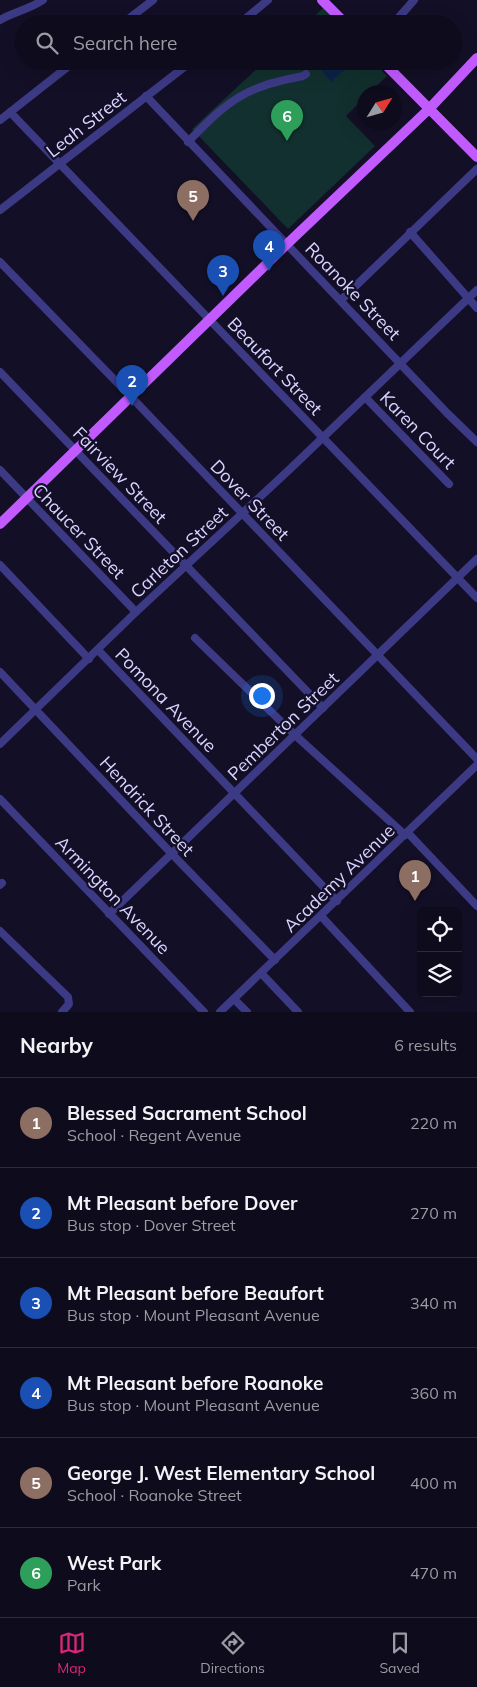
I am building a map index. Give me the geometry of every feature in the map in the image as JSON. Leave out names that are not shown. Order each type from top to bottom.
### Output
[{"type":"main road","points":[[322,0],[337,15]]},
{"type":"main road","points":[[0,524],[287,244],[429,109],[477,58]]},
{"type":"main road","points":[[391,70],[477,157]]},
{"type":"street","points":[[0,20],[8,15],[36,5],[43,0]]},
{"type":"street","points":[[133,15],[152,0]]},
{"type":"street","points":[[250,15],[268,0]]},
{"type":"street","points":[[401,15],[414,0]]},
{"type":"street","points":[[0,120],[64,70]]},
{"type":"street","name":"Leah Street","points":[[0,210],[180,70]]},
{"type":"street","points":[[188,142],[209,119],[242,95],[258,87],[306,74]]},
{"type":"street","name":"Roanoke Street","points":[[146,96],[447,413],[476,439]]},
{"type":"street","name":"Beaufort Street","points":[[10,112],[477,598]]},
{"type":"street","points":[[341,300],[477,169]]},
{"type":"street","points":[[410,232],[477,308]]},
{"type":"street","name":"Dover Street","points":[[0,262],[477,759]]},
{"type":"street","name":"Carleton Street","points":[[89,659],[136,612],[477,290]]},
{"type":"street","name":"Fairview Street","points":[[0,372],[323,708]]},
{"type":"street","name":"Karen Court","points":[[365,397],[449,484]]},
{"type":"street","name":"Chaucer Street","points":[[0,470],[136,612]]},
{"type":"street","name":"Pemberton Street","points":[[109,914],[477,559]]},
{"type":"street","name":"Pomona Avenue","points":[[0,565],[89,659]]},
{"type":"street","points":[[195,638],[295,735],[407,834],[477,906]]},
{"type":"street","name":"Pomona Avenue","points":[[98,650],[337,900]]},
{"type":"street","points":[[0,744],[89,659]]},
{"type":"street","name":"Hendrick Street","points":[[0,672],[274,960]]},
{"type":"street","name":"Academy Avenue","points":[[220,1012],[477,765]]},
{"type":"street","name":"Armington Avenue","points":[[0,799],[204,1012]]},
{"type":"street","points":[[321,916],[410,1012]]},
{"type":"street","points":[[0,931],[68,997],[69,1004],[62,1012]]},
{"type":"street","points":[[261,973],[298,1012]]},
{"type":"street","points":[[234,999],[246,1012]]},
{"type":"green space","points":[[323,8],[330,15],[316,15]]},
{"type":"green space","points":[[255,70],[381,70],[387,76],[377,85],[357,85],[357,105],[346,116],[357,127],[357,130],[360,130],[375,146],[288,229],[192,129]]},
{"type":"water","points":[[323,70],[344,70],[331,82]]},
{"type":"place","name":"West Park","points":[[287,141]]},
{"type":"place","name":"George J. West Elementary School","points":[[193,221]]},
{"type":"place","name":"Mt Pleasant before Roanoke","points":[[269,271]]},
{"type":"place","name":"Mt Pleasant before Beaufort","points":[[223,296]]},
{"type":"place","name":"Mt Pleasant before Dover","points":[[132,406]]},
{"type":"place","name":"Blessed Sacrament School","points":[[415,901]]}]
